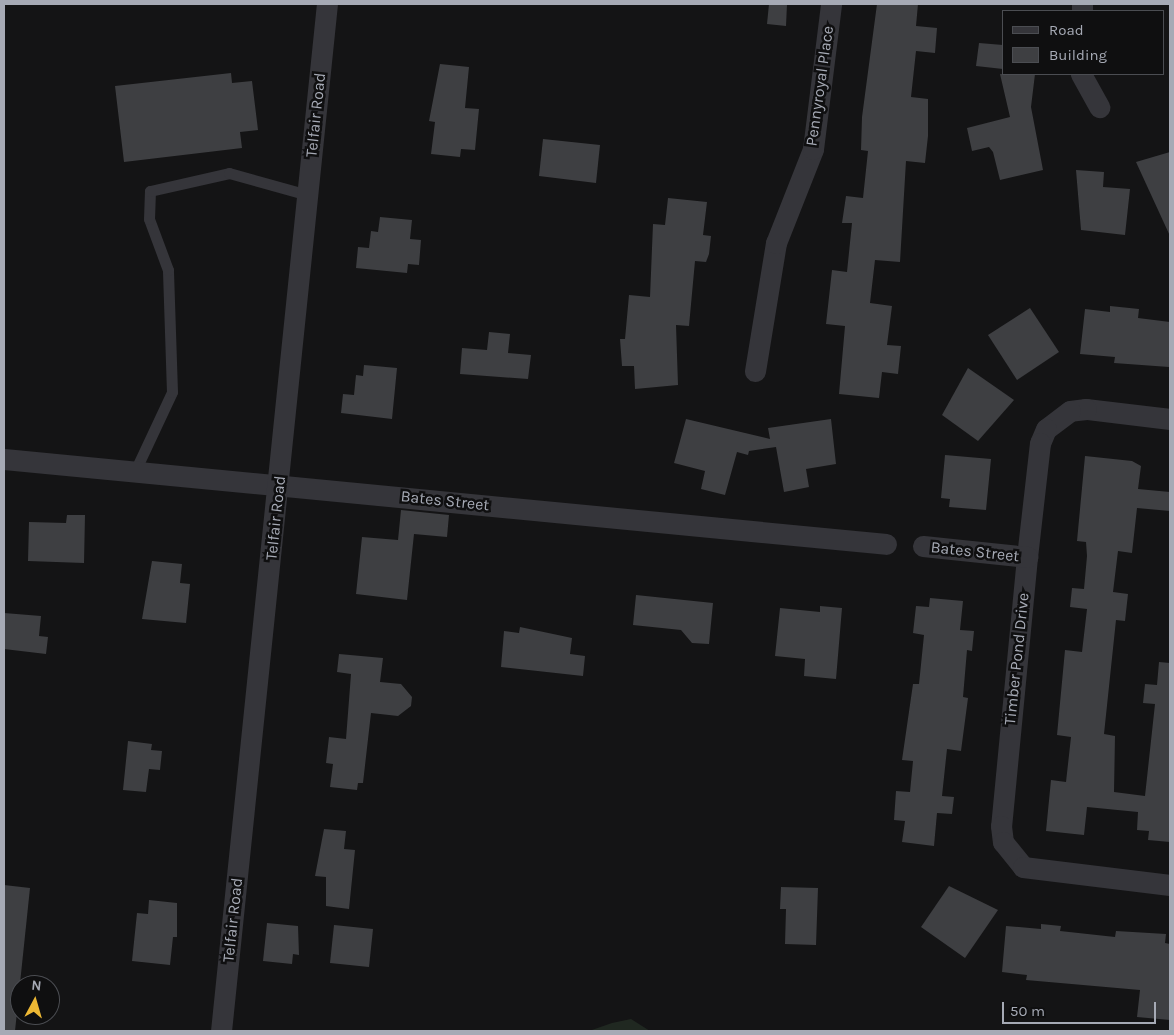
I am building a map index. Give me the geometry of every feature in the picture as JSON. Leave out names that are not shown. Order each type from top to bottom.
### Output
[{"type":"street","name":"Telfair Road","points":[[221,1031],[280,484],[326,4]]},
{"type":"street","name":"Pennyroyal Place","points":[[755,371],[776,243],[813,149],[831,4]]},
{"type":"street","points":[[1082,75],[1098,107]]},
{"type":"street","name":"Timber Pond Drive","points":[[1170,419],[1086,409],[1056,418],[1040,443],[1000,826],[1003,842],[1023,867],[1040,872],[1170,884]]},
{"type":"street","name":"Bates Street","points":[[4,459],[280,484],[886,544]]},
{"type":"street","name":"Bates Street","points":[[923,546],[1027,557]]},
{"type":"lane","points":[[135,471],[172,392],[168,270],[148,219],[150,191],[229,173],[308,195]]},
{"type":"shaded area","points":[[631,1019],[650,1031],[589,1031],[612,1023]]},
{"type":"building","points":[[769,4],[787,4],[786,26],[767,24]]},
{"type":"building","points":[[877,4],[918,4],[916,26],[937,28],[935,53],[916,51],[911,97],[928,99],[928,136],[925,163],[906,161],[900,262],[875,260],[870,303],[892,306],[887,345],[901,346],[898,374],[882,372],[879,398],[839,394],[845,326],[826,324],[832,270],[847,272],[852,223],[842,223],[846,196],[863,198],[868,151],[861,150],[862,117]]},
{"type":"building","points":[[979,43],[1002,45],[1002,69],[976,66]]},
{"type":"building","points":[[440,64],[469,67],[465,108],[479,109],[475,150],[461,149],[460,157],[431,154],[435,122],[429,121]]},
{"type":"building","points":[[231,73],[232,83],[252,81],[258,130],[240,132],[242,148],[124,162],[115,86]]},
{"type":"building","points":[[1000,74],[1035,75],[1031,107],[1043,170],[1000,180],[993,152],[989,147],[972,151],[967,128],[1010,117]]},
{"type":"building","points":[[543,139],[600,145],[596,183],[539,176]]},
{"type":"building","points":[[1170,152],[1170,236],[1136,162]]},
{"type":"building","points":[[1076,170],[1104,172],[1103,187],[1130,189],[1125,235],[1081,230]]},
{"type":"building","points":[[668,198],[707,202],[703,235],[711,236],[709,254],[706,262],[695,261],[689,326],[676,325],[678,385],[635,389],[634,366],[622,366],[620,339],[625,339],[629,295],[650,297],[653,224],[665,225]]},
{"type":"building","points":[[380,217],[412,220],[410,239],[421,240],[419,265],[408,264],[407,273],[356,268],[358,247],[369,248],[371,231],[378,232]]},
{"type":"building","points":[[1110,306],[1139,309],[1138,318],[1170,322],[1169,367],[1114,363],[1115,357],[1080,354],[1085,309],[1110,312]]},
{"type":"building","points":[[1030,308],[1059,352],[1017,380],[988,335]]},
{"type":"building","points":[[489,332],[510,334],[508,353],[531,355],[528,379],[460,374],[462,348],[487,350]]},
{"type":"building","points":[[364,365],[397,368],[392,419],[341,413],[343,394],[354,395],[356,375],[363,376]]},
{"type":"building","points":[[968,368],[1014,400],[978,441],[942,415]]},
{"type":"building","points":[[686,419],[770,439],[768,428],[831,419],[836,464],[806,469],[809,487],[784,492],[776,447],[749,451],[748,455],[737,452],[725,495],[701,489],[705,471],[674,463]]},
{"type":"building","points":[[945,455],[991,459],[986,510],[949,507],[950,499],[941,498]]},
{"type":"building","points":[[1085,456],[1132,461],[1141,466],[1138,489],[1170,492],[1170,511],[1137,508],[1132,553],[1118,551],[1113,592],[1128,594],[1125,621],[1116,620],[1104,734],[1115,736],[1114,792],[1145,796],[1155,704],[1143,703],[1145,684],[1157,685],[1159,662],[1170,663],[1170,842],[1148,840],[1149,831],[1137,830],[1138,812],[1087,807],[1084,835],[1046,831],[1051,780],[1066,782],[1071,737],[1057,735],[1065,650],[1082,652],[1087,609],[1070,607],[1072,588],[1084,589],[1087,556],[1086,542],[1077,541]]},
{"type":"building","points":[[401,510],[449,515],[447,537],[414,534],[407,600],[356,594],[362,537],[398,540]]},
{"type":"building","points":[[67,515],[85,515],[84,563],[28,561],[29,522],[66,523]]},
{"type":"building","points":[[152,561],[182,564],[180,583],[190,584],[186,623],[142,619]]},
{"type":"building","points":[[636,595],[713,603],[709,644],[692,643],[681,630],[633,625]]},
{"type":"building","points":[[930,598],[963,601],[960,630],[974,631],[972,651],[967,650],[963,697],[968,698],[961,751],[947,749],[942,796],[954,797],[952,814],[937,813],[934,846],[902,842],[905,821],[894,820],[896,791],[910,792],[913,761],[902,760],[913,684],[919,684],[924,635],[913,633],[916,606],[929,607]]},
{"type":"building","points":[[820,606],[842,608],[836,679],[804,676],[805,659],[775,656],[780,608],[820,612]]},
{"type":"building","points":[[4,613],[41,616],[39,636],[48,637],[46,654],[4,649]]},
{"type":"building","points":[[520,627],[572,638],[570,654],[585,656],[583,676],[501,667],[504,631],[519,633]]},
{"type":"building","points":[[339,654],[383,658],[380,682],[401,684],[412,697],[411,706],[398,716],[371,713],[363,783],[358,783],[357,790],[330,787],[333,764],[326,763],[329,737],[346,739],[351,674],[337,672]]},
{"type":"building","points":[[128,741],[152,744],[151,750],[162,751],[160,770],[149,769],[146,792],[123,790]]},
{"type":"building","points":[[324,829],[346,831],[344,849],[355,850],[349,909],[326,906],[326,877],[315,876]]},
{"type":"building","points":[[4,885],[30,888],[21,975],[10,975],[10,1025],[16,1025],[15,1031],[4,1031]]},
{"type":"building","points":[[949,886],[998,910],[965,958],[921,927]]},
{"type":"building","points":[[781,887],[818,888],[816,945],[785,944],[786,909],[780,909]]},
{"type":"building","points":[[149,900],[177,903],[177,937],[173,937],[170,965],[132,961],[137,913],[148,914]]},
{"type":"building","points":[[267,923],[298,926],[299,955],[293,954],[292,964],[263,961]]},
{"type":"building","points":[[1041,924],[1061,926],[1060,931],[1115,937],[1116,931],[1166,934],[1165,943],[1170,944],[1170,1020],[1137,1017],[1140,990],[1026,980],[1027,975],[1002,972],[1006,926],[1041,929]]},
{"type":"building","points":[[334,925],[373,929],[369,967],[330,963]]}]
